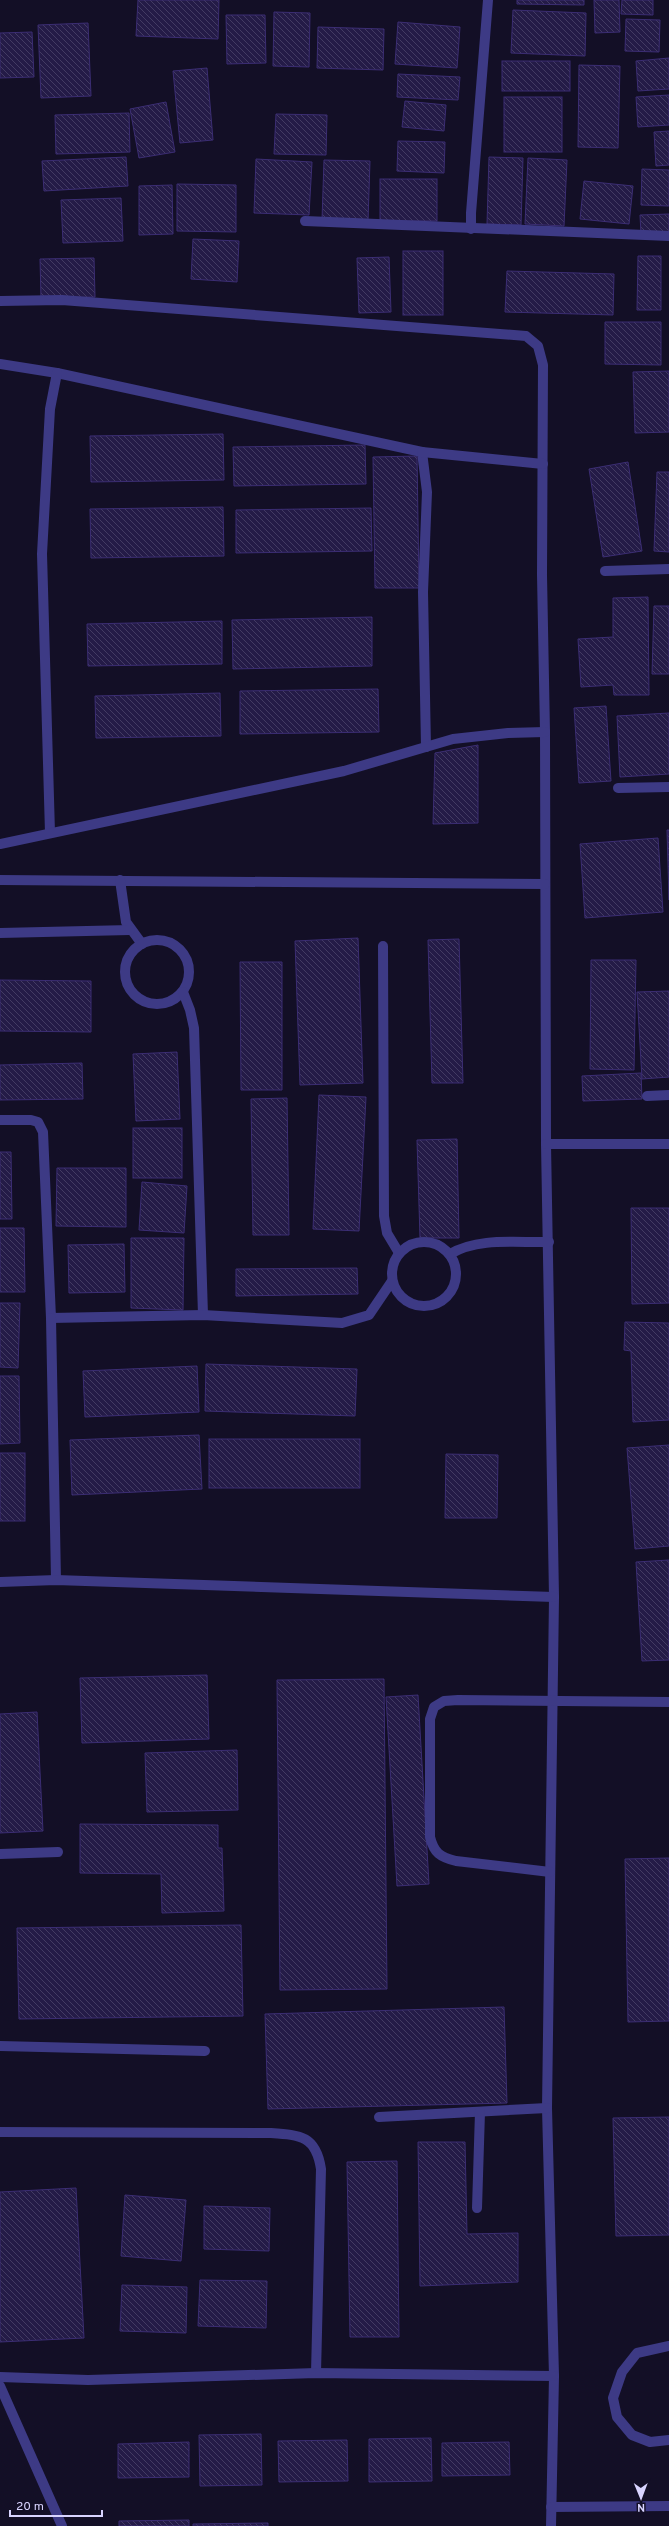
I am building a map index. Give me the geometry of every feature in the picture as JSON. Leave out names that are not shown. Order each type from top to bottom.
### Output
[{"type":"street","points":[[471,229],[470,212],[488,0]]},
{"type":"street","points":[[305,221],[669,236]]},
{"type":"street","points":[[0,302],[62,300],[526,336],[538,346],[543,365],[542,575],[545,732],[546,1144],[549,1242],[554,1597],[554,1700],[547,2108],[554,2376],[551,2526]]},
{"type":"street","points":[[0,364],[57,373],[422,452],[543,464]]},
{"type":"street","points":[[50,833],[42,554],[50,409],[57,373]]},
{"type":"street","points":[[422,452],[427,492],[423,592],[426,746]]},
{"type":"street","points":[[605,571],[669,569]]},
{"type":"street","points":[[0,844],[344,772],[426,746],[471,736],[545,732]]},
{"type":"street","points":[[618,788],[669,788]]},
{"type":"street","points":[[0,880],[546,884]]},
{"type":"street","points":[[120,880],[126,922],[130,930],[142,944]]},
{"type":"street","points":[[0,933],[130,930]]},
{"type":"street","points":[[156,940],[170,943],[182,952],[188,964],[189,979],[183,992],[171,1002],[158,1005],[143,1002],[132,993],[125,980],[125,966],[131,953],[142,944],[156,940]]},
{"type":"street","points":[[383,946],[384,1216],[387,1233],[399,1253]]},
{"type":"street","points":[[183,992],[190,1010],[194,1028],[203,1315]]},
{"type":"street","points":[[647,1096],[669,1096]]},
{"type":"street","points":[[0,1120],[32,1120],[38,1122],[43,1132],[51,1318],[56,1580]]},
{"type":"street","points":[[546,1144],[669,1144]]},
{"type":"street","points":[[425,1241],[439,1244],[450,1254],[457,1267],[457,1282],[450,1295],[439,1304],[424,1307],[410,1304],[398,1294],[392,1281],[392,1266],[399,1253],[410,1244],[425,1241]]},
{"type":"street","points":[[450,1254],[460,1248],[484,1243],[549,1242]]},
{"type":"street","points":[[51,1318],[203,1315],[342,1323],[354,1321],[369,1315],[392,1281]]},
{"type":"street","points":[[0,1582],[56,1580],[554,1597]]},
{"type":"street","points":[[550,1872],[456,1861],[442,1857],[433,1850],[430,1838],[430,1719],[434,1707],[444,1701],[554,1700],[669,1702]]},
{"type":"street","points":[[0,1854],[58,1852]]},
{"type":"street","points":[[0,2046],[205,2051]]},
{"type":"street","points":[[379,2116],[547,2108]]},
{"type":"street","points":[[477,2208],[480,2112]]},
{"type":"street","points":[[0,2132],[271,2133],[290,2134],[308,2140],[318,2152],[321,2169],[316,2373]]},
{"type":"street","points":[[669,2346],[637,2353],[622,2372],[613,2398],[617,2417],[632,2435],[650,2442],[669,2440]]},
{"type":"street","points":[[0,2378],[88,2380],[316,2373],[554,2376]]},
{"type":"street","points":[[0,2386],[62,2526]]},
{"type":"street","points":[[551,2507],[669,2506]]},
{"type":"building","points":[[138,0],[219,0],[218,39],[136,36]]},
{"type":"building","points":[[517,0],[584,0],[584,5],[517,4]]},
{"type":"building","points":[[594,0],[619,0],[620,32],[595,33]]},
{"type":"building","points":[[622,0],[653,0],[653,15],[621,14]]},
{"type":"building","points":[[513,10],[586,13],[585,56],[511,53]]},
{"type":"building","points":[[274,12],[310,13],[309,67],[273,66]]},
{"type":"building","points":[[226,15],[265,15],[266,63],[227,64]]},
{"type":"building","points":[[626,19],[660,20],[659,52],[625,51]]},
{"type":"building","points":[[398,22],[460,27],[457,68],[395,64]]},
{"type":"building","points":[[88,23],[91,96],[41,98],[38,25]]},
{"type":"building","points":[[318,27],[384,29],[383,70],[317,68]]},
{"type":"building","points":[[32,32],[34,77],[0,78],[0,33]]},
{"type":"building","points":[[669,58],[669,89],[638,91],[636,61]]},
{"type":"building","points":[[502,61],[570,61],[570,91],[502,91]]},
{"type":"building","points":[[579,65],[620,66],[618,148],[578,147]]},
{"type":"building","points":[[207,68],[213,140],[180,143],[173,71]]},
{"type":"building","points":[[398,74],[460,77],[458,100],[397,97]]},
{"type":"building","points":[[669,95],[669,125],[638,127],[636,97]]},
{"type":"building","points":[[504,97],[562,97],[562,152],[504,152]]},
{"type":"building","points":[[405,101],[446,105],[444,131],[402,127]]},
{"type":"building","points":[[166,102],[175,152],[139,158],[130,109]]},
{"type":"building","points":[[129,113],[130,152],[56,154],[55,115]]},
{"type":"building","points":[[276,114],[327,115],[326,155],[274,154]]},
{"type":"building","points":[[669,131],[669,165],[656,166],[654,132]]},
{"type":"building","points":[[398,141],[445,142],[444,173],[397,171]]},
{"type":"building","points":[[126,157],[128,186],[44,191],[42,161]]},
{"type":"building","points":[[489,157],[523,158],[521,225],[487,224]]},
{"type":"building","points":[[528,158],[567,160],[564,226],[525,224]]},
{"type":"building","points":[[256,159],[312,162],[309,215],[254,213]]},
{"type":"building","points":[[324,160],[370,161],[368,221],[322,220]]},
{"type":"building","points":[[642,169],[669,170],[669,206],[641,205]]},
{"type":"building","points":[[380,179],[437,179],[437,221],[380,221]]},
{"type":"building","points":[[584,181],[633,186],[629,224],[580,219]]},
{"type":"building","points":[[177,184],[236,185],[236,232],[177,231]]},
{"type":"building","points":[[172,185],[173,234],[139,235],[139,186]]},
{"type":"building","points":[[121,198],[123,241],[63,243],[61,200]]},
{"type":"building","points":[[669,214],[669,234],[641,234],[640,215]]},
{"type":"building","points":[[193,239],[239,241],[237,282],[191,279]]},
{"type":"building","points":[[403,251],[443,251],[443,315],[403,315]]},
{"type":"building","points":[[638,256],[661,256],[661,310],[637,310]]},
{"type":"building","points":[[389,257],[391,312],[359,313],[357,258]]},
{"type":"building","points":[[94,258],[95,297],[41,298],[40,259]]},
{"type":"building","points":[[507,271],[614,274],[613,315],[505,312]]},
{"type":"building","points":[[605,322],[661,322],[661,365],[605,364]]},
{"type":"building","points":[[669,371],[669,432],[635,433],[633,372]]},
{"type":"building","points":[[223,434],[224,480],[91,482],[90,436]]},
{"type":"building","points":[[365,445],[366,484],[234,486],[233,447]]},
{"type":"building","points":[[417,456],[419,588],[375,588],[373,457]]},
{"type":"building","points":[[628,462],[642,551],[603,557],[589,469]]},
{"type":"building","points":[[657,472],[669,472],[669,552],[654,551]]},
{"type":"building","points":[[223,507],[224,556],[91,558],[90,509]]},
{"type":"building","points":[[371,508],[372,551],[236,553],[236,510]]},
{"type":"building","points":[[648,597],[649,695],[614,695],[613,685],[581,687],[578,639],[613,637],[613,598]]},
{"type":"building","points":[[654,606],[669,606],[669,674],[652,674]]},
{"type":"building","points":[[372,617],[372,666],[233,669],[232,620]]},
{"type":"building","points":[[222,621],[222,664],[88,666],[87,624]]},
{"type":"building","points":[[378,689],[379,732],[240,734],[240,691]]},
{"type":"building","points":[[220,693],[221,736],[96,738],[95,696]]},
{"type":"building","points":[[606,706],[611,781],[579,783],[574,708]]},
{"type":"building","points":[[669,713],[669,774],[620,777],[617,716]]},
{"type":"building","points":[[478,745],[478,823],[433,824],[435,753]]},
{"type":"building","points":[[667,830],[669,830],[669,900]]},
{"type":"building","points":[[658,838],[663,912],[585,918],[580,844]]},
{"type":"building","points":[[358,938],[363,1083],[300,1085],[295,941]]},
{"type":"building","points":[[459,939],[463,1083],[432,1083],[428,940]]},
{"type":"building","points":[[591,960],[636,960],[634,1070],[590,1069]]},
{"type":"building","points":[[240,962],[282,962],[282,1090],[241,1090]]},
{"type":"building","points":[[0,980],[91,981],[91,1032],[0,1031]]},
{"type":"building","points":[[669,991],[669,1077],[642,1079],[637,992]]},
{"type":"building","points":[[177,1052],[180,1119],[136,1121],[133,1054]]},
{"type":"building","points":[[82,1063],[83,1099],[0,1100],[0,1065]]},
{"type":"building","points":[[641,1073],[642,1099],[583,1101],[582,1076]]},
{"type":"building","points":[[319,1095],[366,1097],[359,1231],[313,1229]]},
{"type":"building","points":[[287,1098],[289,1235],[253,1235],[251,1099]]},
{"type":"building","points":[[133,1128],[182,1128],[182,1178],[133,1178]]},
{"type":"building","points":[[457,1139],[459,1238],[420,1238],[417,1140]]},
{"type":"building","points":[[0,1152],[11,1152],[12,1219],[0,1219]]},
{"type":"building","points":[[57,1168],[126,1168],[126,1227],[56,1226]]},
{"type":"building","points":[[142,1182],[187,1186],[184,1233],[139,1230]]},
{"type":"building","points":[[631,1208],[669,1208],[669,1303],[632,1304]]},
{"type":"building","points":[[0,1228],[24,1228],[25,1292],[0,1292]]},
{"type":"building","points":[[131,1238],[184,1238],[183,1310],[131,1308]]},
{"type":"building","points":[[124,1244],[125,1292],[69,1293],[68,1245]]},
{"type":"building","points":[[357,1268],[358,1294],[236,1296],[236,1269]]},
{"type":"building","points":[[0,1303],[20,1303],[18,1368],[0,1367]]},
{"type":"building","points":[[625,1322],[669,1323],[669,1420],[633,1422],[631,1351],[624,1350]]},
{"type":"building","points":[[206,1364],[357,1369],[355,1416],[205,1411]]},
{"type":"building","points":[[197,1366],[199,1412],[85,1417],[83,1371]]},
{"type":"building","points":[[0,1376],[19,1376],[20,1443],[0,1444]]},
{"type":"building","points":[[199,1435],[202,1489],[72,1495],[70,1440]]},
{"type":"building","points":[[209,1439],[360,1439],[360,1488],[209,1488]]},
{"type":"building","points":[[669,1445],[669,1546],[635,1549],[627,1448]]},
{"type":"building","points":[[0,1453],[25,1453],[25,1521],[0,1521]]},
{"type":"building","points":[[446,1454],[498,1455],[497,1518],[445,1518]]},
{"type":"building","points":[[669,1560],[669,1660],[642,1661],[636,1562]]},
{"type":"building","points":[[207,1675],[209,1739],[82,1743],[80,1678]]},
{"type":"building","points":[[384,1679],[387,1989],[280,1990],[277,1680]]},
{"type":"building","points":[[418,1695],[429,1884],[397,1886],[386,1697]]},
{"type":"building","points":[[37,1712],[43,1831],[0,1833],[0,1714]]},
{"type":"building","points":[[237,1750],[238,1810],[147,1812],[145,1753]]},
{"type":"building","points":[[80,1824],[218,1825],[218,1848],[222,1848],[224,1911],[162,1913],[161,1874],[80,1873]]},
{"type":"building","points":[[669,1858],[669,2021],[628,2022],[625,1859]]},
{"type":"building","points":[[241,1925],[243,2016],[19,2019],[17,1928]]},
{"type":"building","points":[[504,2007],[507,2103],[268,2109],[265,2014]]},
{"type":"building","points":[[669,2117],[669,2235],[616,2236],[613,2118]]},
{"type":"building","points":[[418,2142],[465,2142],[467,2234],[518,2233],[518,2282],[420,2286]]},
{"type":"building","points":[[397,2161],[399,2337],[350,2337],[347,2162]]},
{"type":"building","points":[[76,2188],[84,2338],[0,2342],[0,2192]]},
{"type":"building","points":[[125,2195],[186,2200],[181,2261],[121,2256]]},
{"type":"building","points":[[204,2206],[270,2208],[269,2251],[204,2249]]},
{"type":"building","points":[[200,2280],[267,2281],[266,2328],[198,2326]]},
{"type":"building","points":[[122,2285],[187,2287],[186,2333],[120,2331]]},
{"type":"building","points":[[261,2434],[262,2485],[200,2486],[199,2435]]},
{"type":"building","points":[[431,2438],[432,2481],[369,2482],[369,2439]]},
{"type":"building","points":[[347,2440],[348,2481],[279,2482],[278,2441]]},
{"type":"building","points":[[189,2442],[189,2477],[118,2478],[118,2444]]},
{"type":"building","points":[[509,2442],[510,2475],[442,2476],[442,2443]]},
{"type":"building","points":[[189,2520],[189,2526],[119,2526],[119,2521]]},
{"type":"building","points":[[268,2523],[268,2526],[193,2526],[193,2524]]}]
